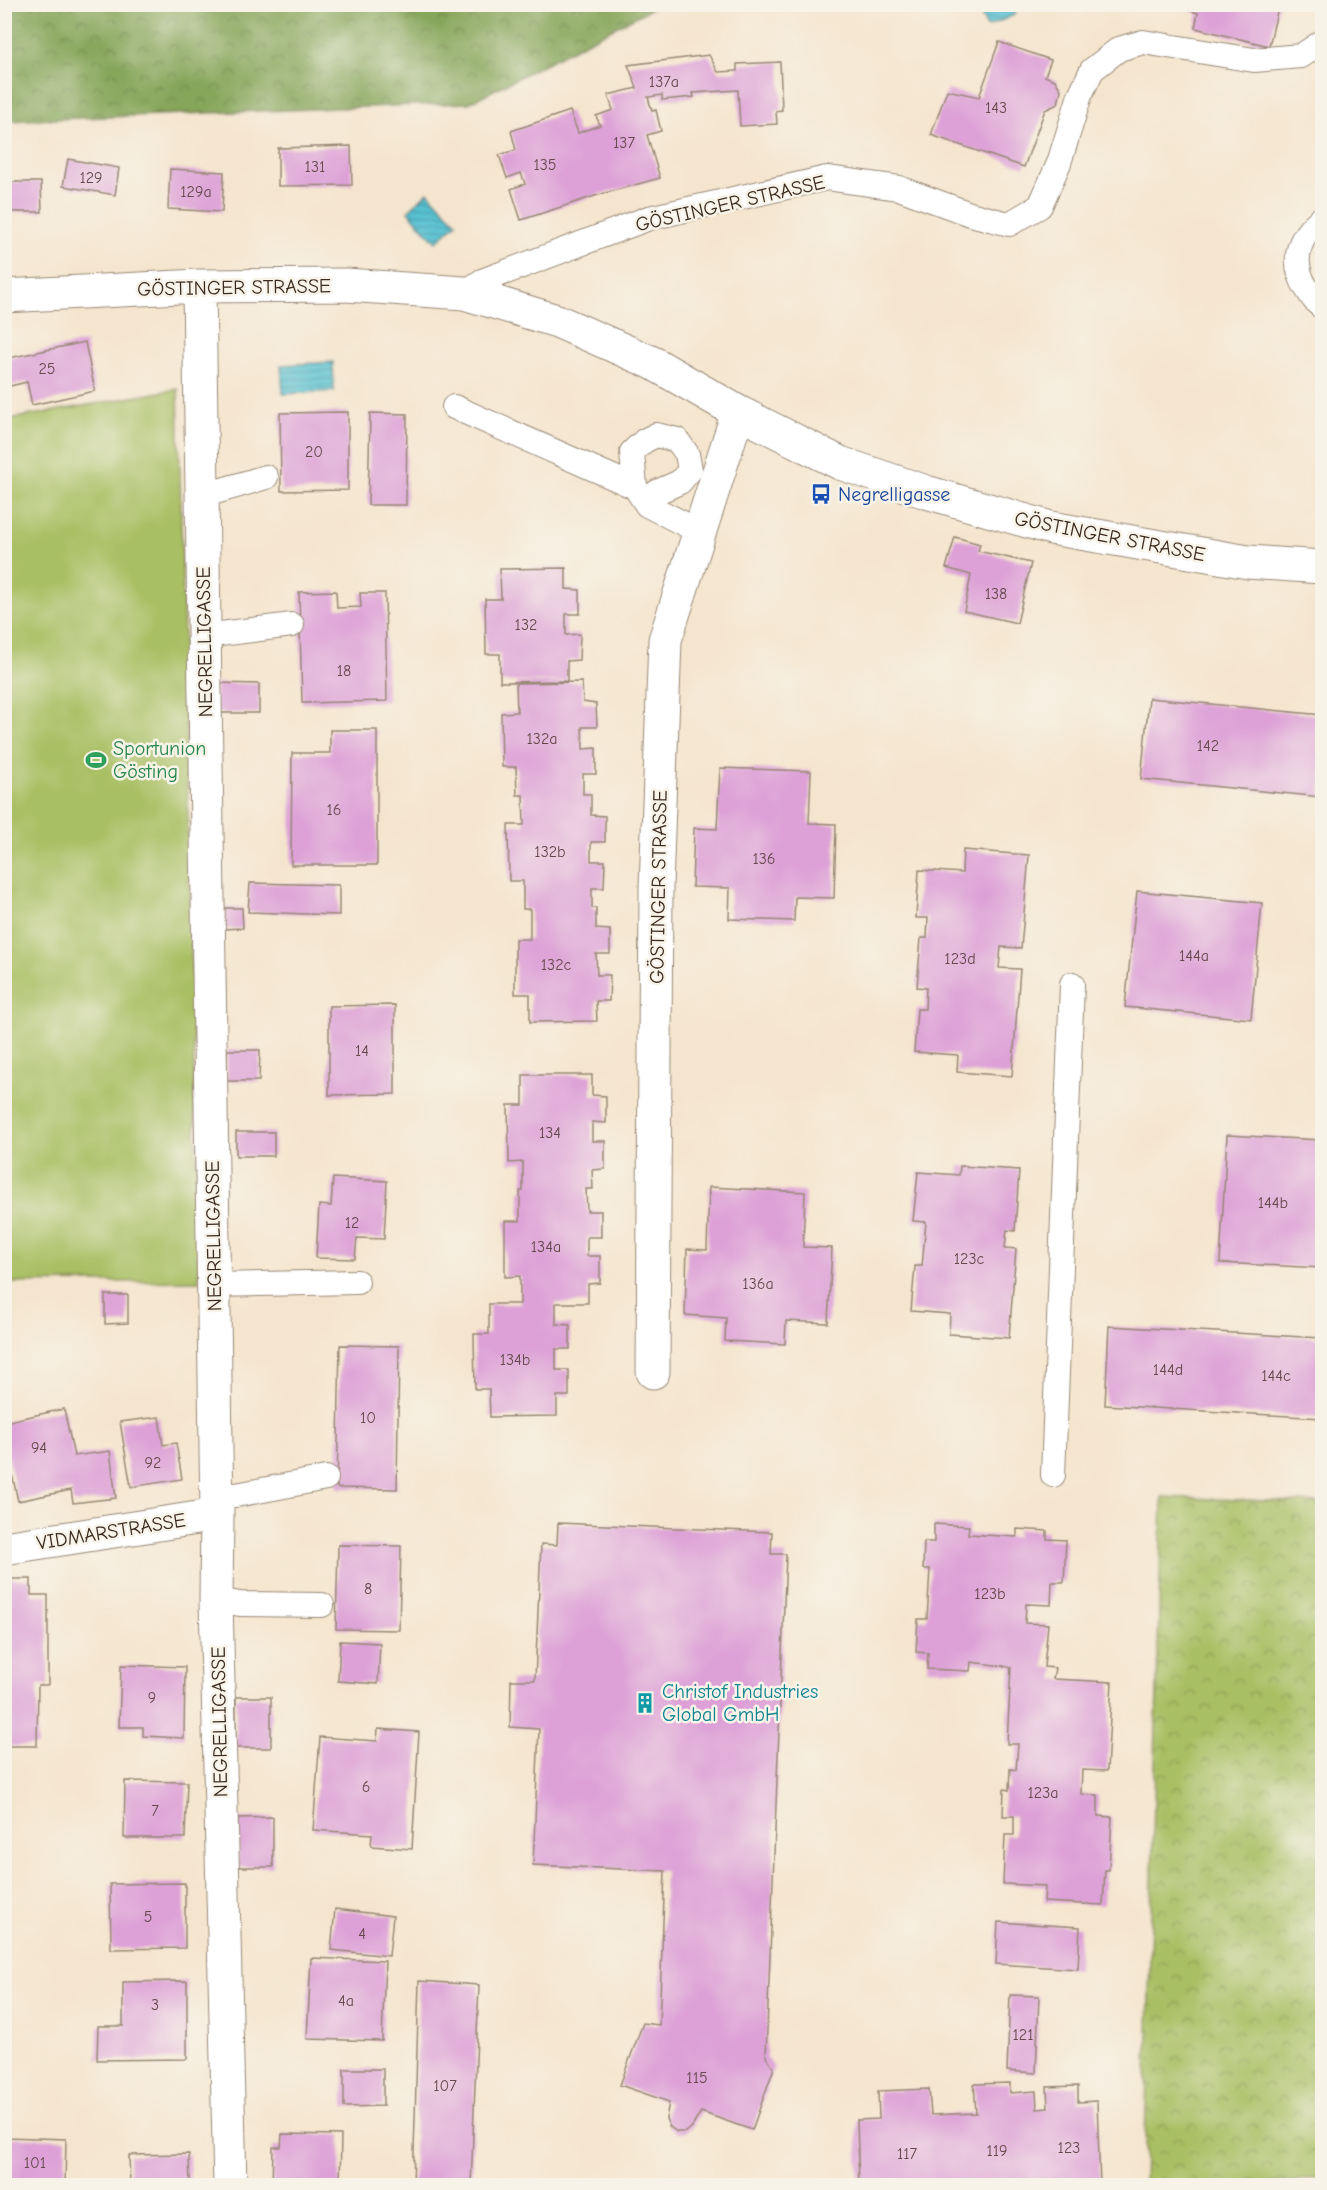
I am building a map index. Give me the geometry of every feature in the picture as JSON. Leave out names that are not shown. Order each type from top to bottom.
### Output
[{"type":"street","name":"GÖSTINGER STRASSE","points":[[4,296],[199,286],[346,285],[464,293],[557,321],[653,363],[738,412],[840,462],[926,492],[1051,528],[1248,562],[1323,567]]},
{"type":"street","name":"NEGRELLIGASSE","points":[[199,286],[217,1504],[216,1600],[230,2186]]},
{"type":"street","name":"GÖSTINGER STRASSE","points":[[653,1372],[656,887],[666,640],[738,412]]},
{"type":"street","name":"VIDMARSTRASSE","points":[[4,1548],[217,1504]]},
{"type":"lane","name":"GÖSTINGER STRASSE","points":[[464,293],[482,281],[649,218],[827,178],[899,188],[970,214],[1009,224],[1040,206],[1059,163],[1080,95],[1092,70],[1119,49],[1143,42],[1254,60],[1301,56],[1323,42]]},
{"type":"lane","points":[[1323,218],[1309,228],[1297,254],[1299,276],[1314,302],[1323,307]]},
{"type":"lane","points":[[454,407],[646,490],[646,505],[700,532]]},
{"type":"lane","points":[[202,496],[266,477]]},
{"type":"lane","points":[[204,636],[292,625]]},
{"type":"lane","points":[[1053,1475],[1072,984]]},
{"type":"lane","points":[[214,1284],[357,1282]]},
{"type":"lane","points":[[217,1504],[236,1495],[326,1478]]},
{"type":"lane","points":[[216,1600],[240,1604],[322,1605]]},
{"type":"green space","points":[[4,5],[658,5],[469,103],[5,121]]},
{"type":"green space","name":"Sportunion Gösting","points":[[178,389],[199,1281],[5,1283],[5,420]]},
{"type":"green space","points":[[1162,1497],[1322,1503],[1322,2176],[1256,2185],[1144,2185]]},
{"type":"water","points":[[977,5],[1012,5],[1016,14],[987,27]]},
{"type":"water","points":[[428,192],[457,223],[436,242],[408,211]]},
{"type":"water","points":[[333,362],[334,391],[283,394],[281,365]]},
{"type":"building","points":[[1176,4],[1279,4],[1269,46],[1195,28],[1198,13],[1176,7]]},
{"type":"building","points":[[999,42],[1051,60],[1045,76],[1055,80],[1061,90],[1058,104],[1045,110],[1024,167],[931,135],[947,90],[979,97]]},
{"type":"building","points":[[709,55],[718,72],[737,71],[737,64],[780,62],[782,110],[776,111],[777,124],[740,126],[738,90],[693,93],[694,97],[662,100],[662,95],[648,97],[652,111],[656,110],[661,131],[647,135],[660,178],[521,220],[511,189],[525,184],[521,173],[507,178],[499,155],[516,150],[511,131],[570,111],[578,133],[600,125],[596,116],[613,110],[608,95],[637,88],[628,65]]},
{"type":"building","points":[[351,146],[352,185],[278,186],[278,148]]},
{"type":"building","points":[[68,159],[119,168],[115,195],[63,186]]},
{"type":"building","points":[[170,169],[224,172],[222,212],[168,209]]},
{"type":"building","points":[[4,182],[41,182],[42,212],[4,212]]},
{"type":"building","points":[[85,342],[95,391],[32,405],[27,382],[6,387],[4,359]]},
{"type":"building","points":[[348,412],[348,490],[281,491],[280,413]]},
{"type":"building","points":[[370,413],[407,414],[406,505],[368,505]]},
{"type":"building","points":[[955,537],[980,544],[978,551],[1031,563],[1017,623],[964,611],[971,575],[946,568]]},
{"type":"building","points":[[566,568],[566,589],[580,590],[580,614],[566,614],[566,635],[580,634],[579,660],[567,661],[567,681],[500,682],[500,654],[486,654],[485,599],[501,599],[500,569]]},
{"type":"building","points":[[336,591],[337,608],[361,607],[360,593],[385,593],[387,701],[302,703],[299,592]]},
{"type":"building","points":[[582,682],[583,702],[596,704],[597,727],[582,727],[583,749],[596,748],[596,774],[583,774],[583,794],[591,794],[591,815],[605,816],[605,842],[591,842],[591,861],[605,861],[604,888],[592,888],[592,908],[596,908],[596,929],[610,930],[610,954],[596,954],[597,975],[610,975],[609,1001],[596,1001],[597,1021],[530,1022],[530,994],[515,994],[515,939],[530,939],[530,909],[523,909],[523,881],[509,881],[508,825],[524,825],[523,795],[517,795],[516,767],[502,767],[501,713],[517,712],[516,683]]},
{"type":"building","points":[[216,683],[259,684],[259,713],[215,713]]},
{"type":"building","points":[[1149,698],[1322,715],[1322,797],[1141,779]]},
{"type":"building","points":[[330,730],[377,730],[377,865],[291,865],[292,753],[330,753]]},
{"type":"building","points":[[720,768],[811,771],[809,823],[836,824],[834,898],[795,897],[794,921],[729,919],[730,888],[692,887],[694,828],[717,829]]},
{"type":"building","points":[[963,850],[1029,855],[1021,948],[1001,947],[999,968],[1020,969],[1012,1076],[957,1072],[958,1055],[914,1052],[917,1009],[925,1009],[926,988],[917,987],[921,938],[927,938],[928,918],[916,918],[919,870],[962,873]]},
{"type":"building","points":[[250,883],[339,885],[339,915],[248,912]]},
{"type":"building","points":[[1137,891],[1262,903],[1251,1019],[1125,1007]]},
{"type":"building","points":[[220,908],[242,908],[243,928],[221,929]]},
{"type":"building","points":[[395,1005],[395,1094],[329,1095],[329,1006]]},
{"type":"building","points":[[227,1050],[260,1050],[259,1081],[227,1081]]},
{"type":"building","points":[[523,1075],[592,1075],[592,1095],[606,1096],[606,1123],[592,1122],[592,1141],[605,1141],[605,1169],[592,1170],[593,1189],[586,1189],[587,1211],[601,1211],[601,1237],[587,1237],[587,1256],[600,1256],[600,1283],[588,1284],[588,1303],[556,1303],[556,1324],[570,1325],[570,1349],[556,1349],[556,1370],[569,1370],[569,1396],[557,1396],[557,1416],[490,1417],[489,1389],[475,1389],[474,1334],[489,1334],[489,1304],[520,1304],[520,1276],[505,1277],[505,1221],[520,1221],[523,1162],[509,1163],[508,1105],[523,1105]]},
{"type":"building","points":[[236,1132],[274,1132],[274,1156],[236,1156]]},
{"type":"building","points":[[1227,1135],[1322,1140],[1322,1268],[1220,1263]]},
{"type":"building","points":[[960,1166],[1019,1170],[1015,1231],[1007,1230],[1005,1248],[1016,1249],[1009,1338],[949,1334],[950,1314],[911,1311],[915,1266],[922,1266],[926,1222],[913,1221],[918,1172],[959,1175]]},
{"type":"building","points":[[333,1178],[387,1181],[384,1239],[357,1238],[355,1259],[316,1258],[319,1205],[331,1206]]},
{"type":"building","points":[[709,1187],[805,1192],[803,1247],[832,1248],[828,1323],[786,1321],[785,1344],[725,1341],[726,1318],[685,1315],[687,1249],[707,1250]]},
{"type":"building","points":[[105,1295],[128,1295],[128,1323],[105,1324]]},
{"type":"building","points":[[1109,1326],[1322,1338],[1322,1418],[1105,1405]]},
{"type":"building","points":[[340,1345],[399,1346],[397,1489],[337,1488]]},
{"type":"building","points":[[64,1409],[74,1456],[110,1451],[116,1498],[73,1503],[71,1490],[18,1501],[4,1438],[4,1422]]},
{"type":"building","points":[[159,1417],[163,1445],[176,1443],[182,1479],[131,1487],[120,1422]]},
{"type":"building","name":"Christof Industries Global GmbH","points":[[558,1523],[772,1532],[771,1554],[786,1554],[766,2056],[774,2068],[752,2130],[701,2112],[692,2127],[685,2132],[677,2132],[670,2127],[666,2119],[669,2102],[620,2085],[643,2023],[659,2025],[665,1871],[533,1865],[539,1729],[510,1727],[511,1680],[535,1680],[541,1544],[557,1545]]},
{"type":"building","points":[[934,1524],[969,1526],[968,1534],[1017,1537],[1017,1529],[1047,1531],[1047,1539],[1066,1540],[1064,1582],[1052,1582],[1051,1605],[1026,1604],[1025,1623],[1048,1624],[1044,1667],[1055,1668],[1053,1679],[1112,1682],[1107,1771],[1082,1770],[1081,1794],[1098,1795],[1098,1816],[1112,1817],[1109,1870],[1105,1870],[1103,1905],[1044,1902],[1045,1886],[1003,1884],[1005,1835],[1014,1835],[1014,1816],[1003,1816],[1004,1789],[1009,1790],[1010,1769],[1016,1770],[1018,1744],[1007,1744],[1011,1667],[971,1662],[970,1671],[927,1669],[928,1653],[916,1652],[918,1619],[927,1619],[930,1569],[923,1569],[924,1542],[934,1542]]},
{"type":"building","points":[[338,1545],[401,1546],[399,1630],[336,1629]]},
{"type":"building","points":[[4,1579],[31,1579],[31,1595],[48,1595],[48,1685],[38,1685],[37,1746],[4,1746]]},
{"type":"building","points":[[340,1641],[380,1643],[378,1684],[338,1681]]},
{"type":"building","points":[[121,1665],[185,1667],[184,1738],[143,1736],[143,1727],[119,1727]]},
{"type":"building","points":[[236,1697],[271,1697],[271,1748],[236,1748]]},
{"type":"building","points":[[378,1729],[419,1732],[412,1849],[371,1846],[372,1834],[313,1830],[320,1737],[377,1741]]},
{"type":"building","points":[[125,1781],[187,1782],[185,1838],[124,1838]]},
{"type":"building","points":[[273,1817],[273,1867],[238,1867],[238,1818]]},
{"type":"building","points":[[185,1883],[185,1948],[111,1949],[110,1884]]},
{"type":"building","points":[[335,1909],[393,1916],[389,1956],[331,1950]]},
{"type":"building","points":[[998,1922],[1080,1927],[1078,1969],[996,1964]]},
{"type":"building","points":[[311,1958],[385,1961],[382,2041],[307,2039]]},
{"type":"building","points":[[187,1981],[187,2059],[97,2060],[98,2026],[123,2026],[123,1982]]},
{"type":"building","points":[[419,1981],[479,1985],[471,2186],[413,2186]]},
{"type":"building","points":[[1010,1995],[1039,1996],[1036,2073],[1007,2071]]},
{"type":"building","points":[[344,2069],[383,2069],[383,2106],[344,2107]]},
{"type":"building","points":[[1010,2083],[1010,2093],[1036,2091],[1037,2109],[1048,2108],[1047,2087],[1078,2086],[1078,2102],[1097,2101],[1100,2186],[859,2186],[857,2120],[879,2119],[878,2091],[929,2089],[931,2115],[976,2113],[974,2084]]},
{"type":"building","points":[[282,2134],[341,2135],[340,2186],[272,2186],[273,2147],[281,2147]]},
{"type":"building","points":[[4,2137],[66,2139],[65,2186],[4,2186]]},
{"type":"building","points":[[189,2154],[190,2186],[130,2186],[129,2155]]},
{"type":"place","name":"Negrelligasse","points":[[821,494]]},
{"type":"place","name":"Sportunion Gösting","points":[[96,760]]},
{"type":"place","name":"Christof Industries Global GmbH","points":[[645,1703]]}]
